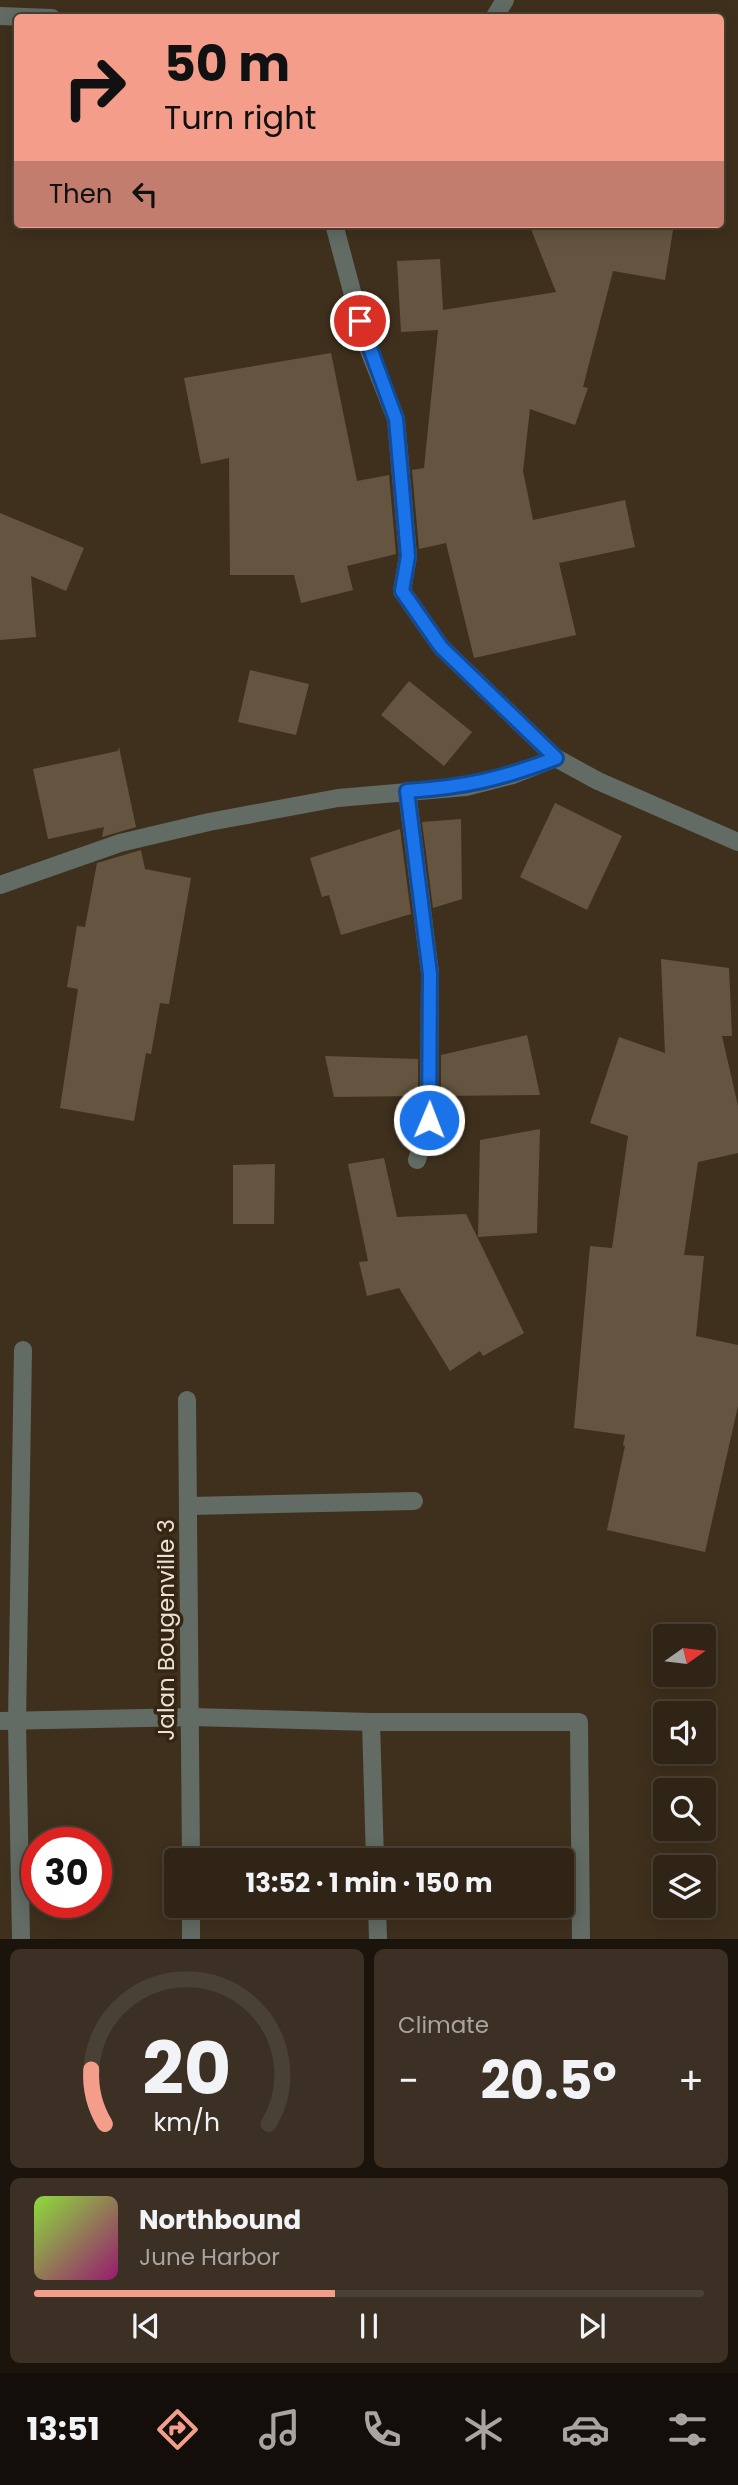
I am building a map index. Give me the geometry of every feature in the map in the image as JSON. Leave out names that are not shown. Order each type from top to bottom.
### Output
[{"type":"street","points":[[335,228],[365,340],[396,419],[408,556],[402,591],[441,647],[556,758],[598,781],[738,842]]},
{"type":"street","points":[[0,885],[120,843],[209,822],[338,797],[466,787],[513,775],[556,758]]},
{"type":"street","points":[[407,791],[430,974],[429,1120],[417,1160]]},
{"type":"street","points":[[21,1939],[8,1722],[23,1350]]},
{"type":"street","name":"Jalan Bougenville 3","points":[[187,1399],[192,1717],[191,1848]]},
{"type":"street","points":[[190,1506],[414,1501]]},
{"type":"street","points":[[8,1722],[192,1717],[371,1722],[579,1722],[581,1939]]},
{"type":"street","points":[[371,1722],[375,1848]]},
{"type":"street","points":[[191,1918],[191,1939]]},
{"type":"street","points":[[377,1918],[378,1939]]},
{"type":"building","points":[[531,228],[673,228],[665,280],[613,271],[583,387],[588,388],[575,425],[530,409],[523,471],[533,520],[625,500],[635,547],[559,563],[576,635],[474,658],[446,543],[419,549],[412,470],[424,468],[438,330],[401,332],[397,261],[440,259],[443,310],[556,292]]},
{"type":"building","points":[[331,353],[357,481],[389,475],[396,554],[347,566],[353,590],[301,603],[294,575],[230,575],[229,458],[201,464],[184,378]]},
{"type":"building","points":[[0,513],[84,548],[66,591],[31,576],[36,637],[0,640]]},
{"type":"building","points":[[250,670],[309,684],[296,735],[238,722]]},
{"type":"building","points":[[409,681],[472,732],[444,766],[381,715]]},
{"type":"building","points":[[119,747],[136,827],[102,837],[104,827],[48,839],[33,769],[118,751]]},
{"type":"building","points":[[555,803],[622,836],[587,910],[520,877]]},
{"type":"building","points":[[461,819],[462,899],[433,908],[422,822]]},
{"type":"building","points":[[400,829],[411,914],[341,935],[329,895],[322,897],[310,858]]},
{"type":"building","points":[[141,850],[145,869],[191,878],[169,1004],[160,1003],[151,1054],[146,1053],[134,1121],[60,1108],[78,989],[67,987],[77,926],[85,927],[97,863]]},
{"type":"building","points":[[661,959],[729,968],[732,1036],[722,1036],[738,1106],[738,1153],[698,1162],[684,1255],[704,1256],[696,1336],[738,1345],[738,1406],[705,1552],[607,1530],[625,1435],[574,1428],[590,1246],[612,1248],[628,1136],[590,1123],[619,1037],[665,1053]]},
{"type":"building","points":[[527,1035],[540,1095],[441,1096],[441,1055]]},
{"type":"building","points":[[325,1056],[418,1059],[418,1096],[334,1097]]},
{"type":"building","points":[[540,1129],[537,1233],[478,1237],[480,1140]]},
{"type":"building","points":[[384,1158],[397,1217],[466,1214],[524,1333],[483,1356],[480,1351],[450,1371],[399,1288],[367,1296],[359,1262],[368,1261],[348,1164]]},
{"type":"building","points":[[275,1164],[274,1224],[233,1224],[233,1165]]},
{"type":"route","points":[[360,321],[396,419],[408,556],[402,591],[441,647],[556,758],[513,775],[466,787],[407,791],[430,974],[429,1120]]}]
